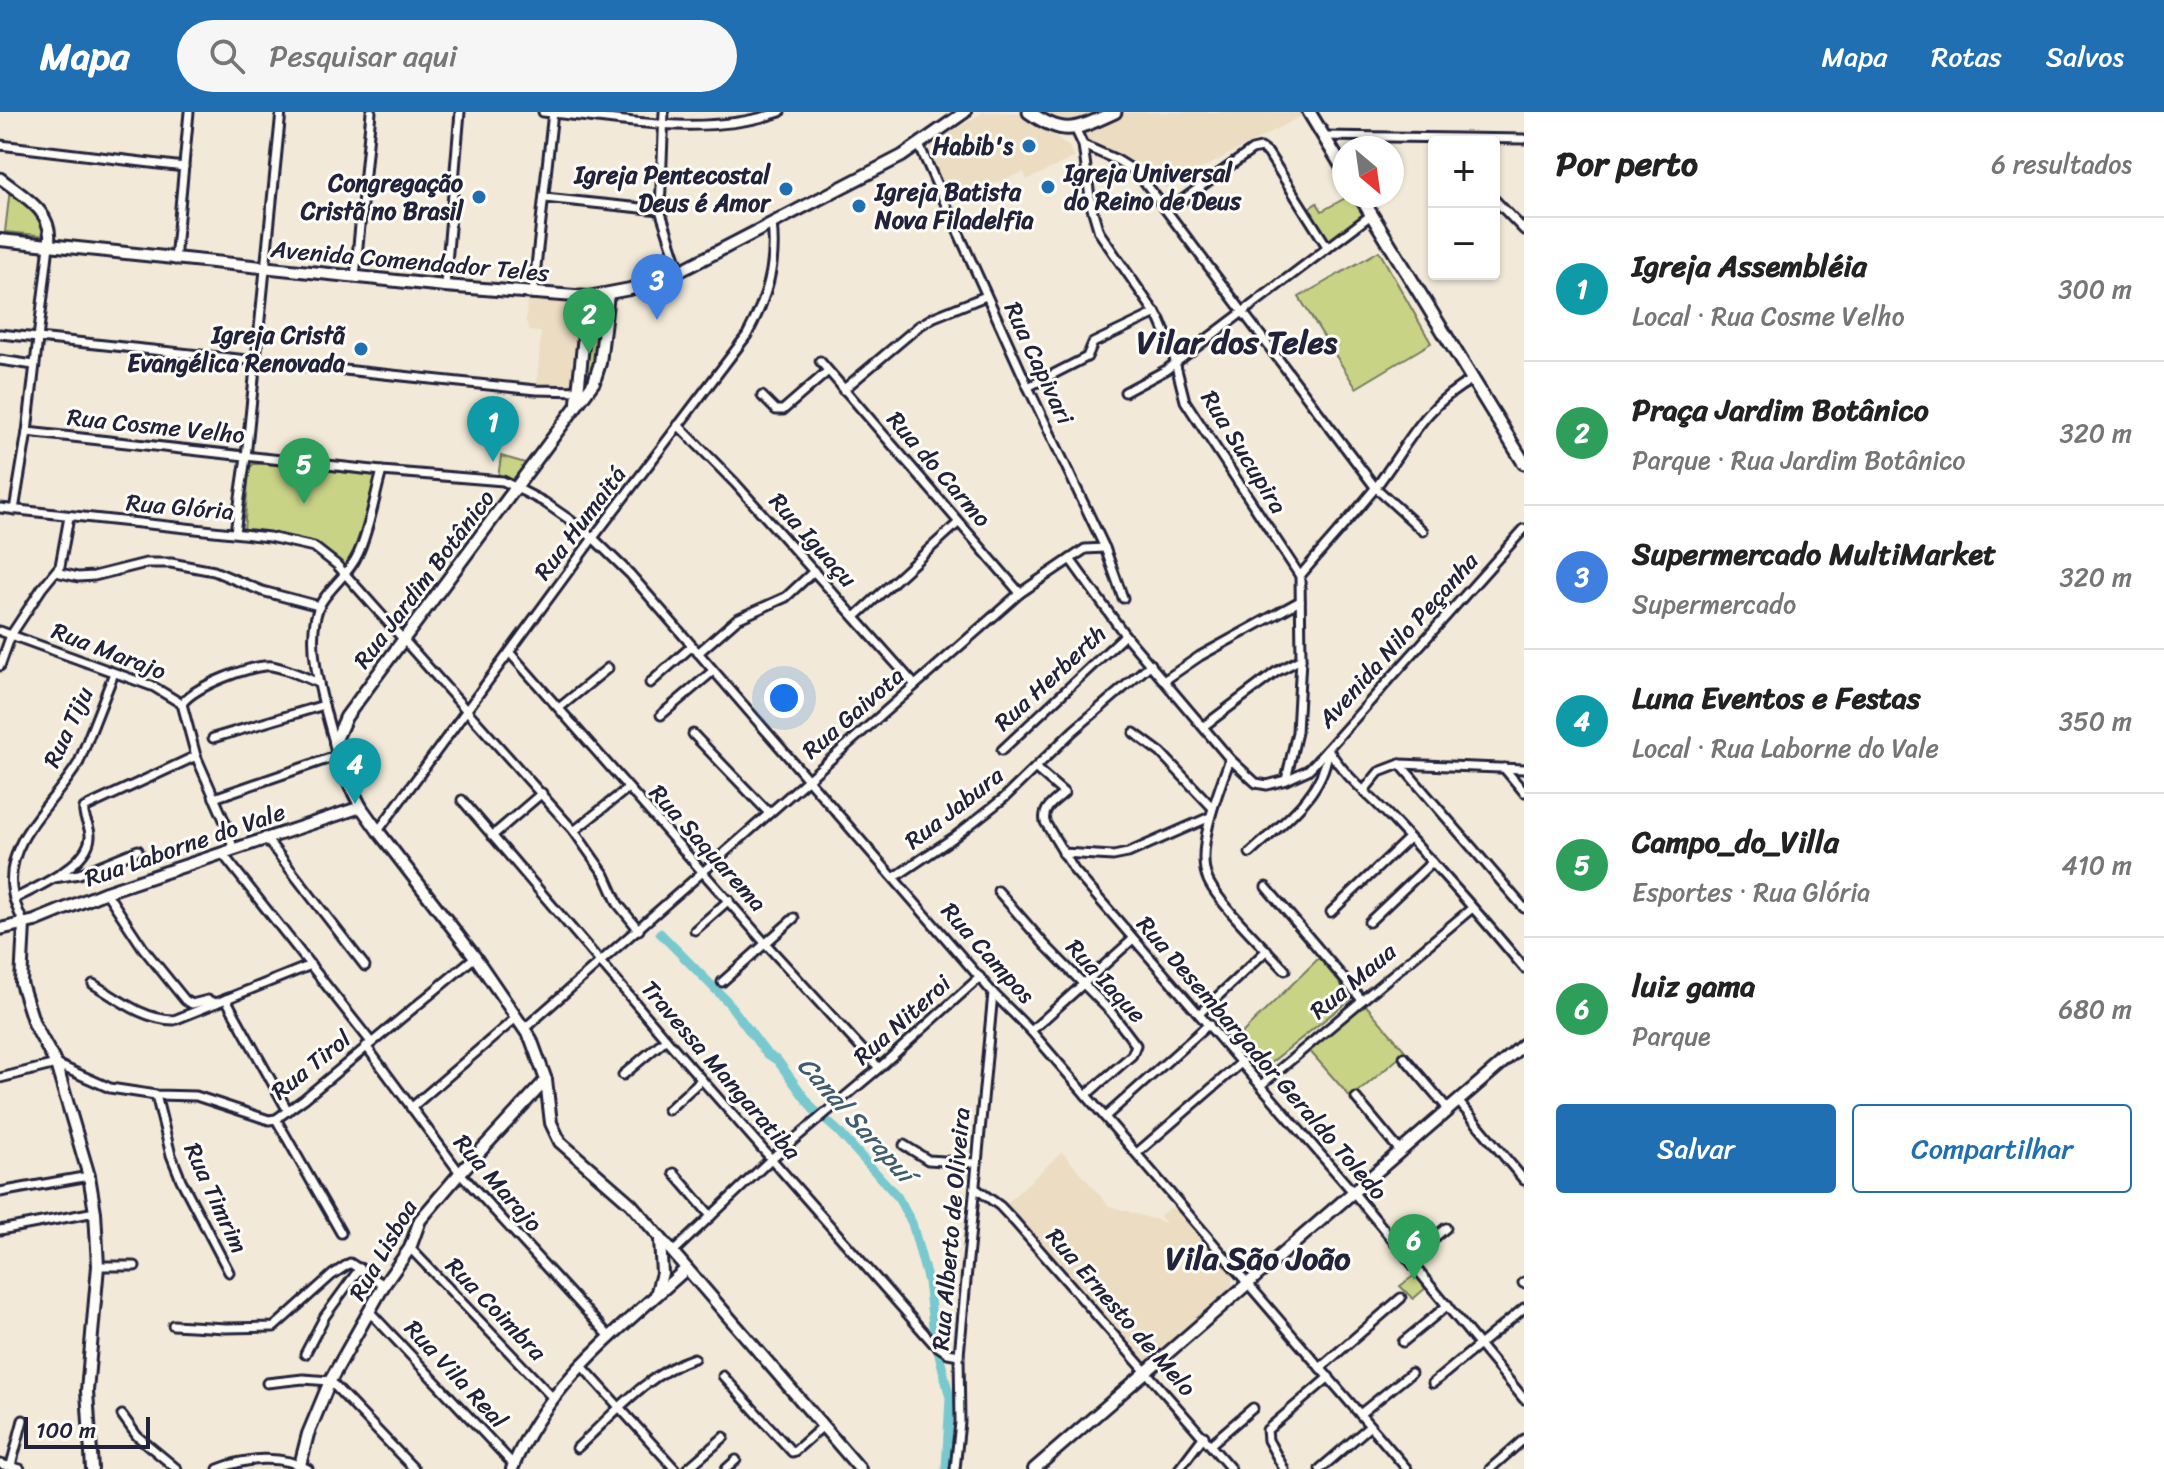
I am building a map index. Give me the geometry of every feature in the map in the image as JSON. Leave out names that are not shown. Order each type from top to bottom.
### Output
[{"type":"main road","name":"Avenida Comendador Teles","points":[[0,240],[175,260],[588,297],[655,281],[680,271],[919,145],[965,112]]},
{"type":"main road","points":[[1029,112],[1053,127],[1075,128],[1115,112]]},
{"type":"main road","points":[[1309,112],[1332,150]]},
{"type":"main road","points":[[1367,208],[1524,463]]},
{"type":"main road","name":"Rua Jardim Botânico","points":[[335,742],[346,717],[518,488],[580,395],[594,382],[600,363],[608,294]]},
{"type":"main road","name":"Rua Jardim Botânico","points":[[580,395],[588,297]]},
{"type":"main road","points":[[335,742],[336,756],[361,807],[525,1028],[540,1058],[551,1123],[560,1142],[631,1204],[860,1469]]},
{"type":"main road","name":"Rua Laborne do Vale","points":[[0,929],[24,924],[106,892],[361,807]]},
{"type":"main road","points":[[24,924],[21,983],[34,1024],[56,1064],[89,1176],[95,1212],[98,1266],[87,1391],[92,1463],[101,1469]]},
{"type":"main road","points":[[1034,1469],[1524,1044]]},
{"type":"main road","name":"Rua Lisboa","points":[[302,1468],[308,1434],[330,1381],[384,1285],[410,1248],[420,1220],[546,1080]]},
{"type":"main road","points":[[656,1297],[662,1273],[660,1239]]},
{"type":"main road","points":[[513,1467],[552,1397],[686,1269]]},
{"type":"street","points":[[175,260],[189,112]]},
{"type":"street","points":[[235,532],[246,457],[281,112]]},
{"type":"street","points":[[355,277],[371,112]]},
{"type":"street","points":[[445,286],[460,112]]},
{"type":"street","points":[[543,112],[664,124],[712,125],[780,112]]},
{"type":"street","points":[[533,294],[553,112]]},
{"type":"street","points":[[664,112],[660,210],[680,271]]},
{"type":"street","name":"Rua Sucupira","points":[[1075,128],[1083,145],[1091,205],[1099,232],[1156,313],[1175,361],[1185,401],[1300,576]]},
{"type":"street","points":[[1324,136],[1428,140]]},
{"type":"street","points":[[1500,139],[1524,139]]},
{"type":"street","points":[[0,145],[184,167]]},
{"type":"street","name":"Rua Capivari","points":[[919,145],[986,296],[1105,548],[1123,598]]},
{"type":"street","points":[[1083,145],[1131,168],[1168,210],[1375,487],[1423,531]]},
{"type":"street","points":[[1168,210],[1252,150],[1261,148],[1268,153],[1328,248]]},
{"type":"street","points":[[0,178],[46,218],[51,230],[27,432],[14,510]]},
{"type":"street","points":[[545,198],[660,210]]},
{"type":"street","points":[[1500,205],[1524,230]]},
{"type":"street","points":[[1125,392],[1161,373],[1371,215]]},
{"type":"street","name":"Rua Humaitá","points":[[378,831],[593,538],[735,353],[762,306],[771,281],[774,262],[772,223]]},
{"type":"street","points":[[843,390],[919,326],[986,296]]},
{"type":"street","points":[[1028,387],[1087,357],[1093,343],[1156,313]]},
{"type":"street","points":[[0,334],[580,395]]},
{"type":"street","points":[[0,360],[34,369]]},
{"type":"street","name":"Rua do Carmo","points":[[820,361],[1020,593]]},
{"type":"street","points":[[762,396],[776,410],[783,410],[828,371]]},
{"type":"street","points":[[1286,780],[1297,732],[1301,659],[1300,576],[1375,487],[1438,402],[1473,379]]},
{"type":"street","name":"Rua Iguaçu","points":[[678,425],[915,685]]},
{"type":"street","name":"Rua Cosme Velho","points":[[27,432],[246,457],[503,481],[518,488]]},
{"type":"street","points":[[335,742],[319,683],[314,644],[319,606],[360,548],[382,471]]},
{"type":"street","name":"Rua Campos","points":[[518,488],[544,502],[593,538],[630,574],[993,993],[1031,1031],[1137,1153],[1407,1469]]},
{"type":"street","name":"Rua Glória","points":[[0,508],[235,532],[314,547],[345,573]]},
{"type":"street","points":[[0,666],[11,635],[63,559],[69,517]]},
{"type":"street","points":[[855,617],[958,523]]},
{"type":"street","name":"Avenida Nilo Peçanha","points":[[1250,853],[1315,789],[1326,766],[1328,749],[1524,529]]},
{"type":"street","name":"Rua Gaivota","points":[[525,1028],[647,924],[1020,593],[1085,549],[1105,548]]},
{"type":"street","points":[[1070,559],[1125,635],[1230,759],[1259,785],[1286,780],[1308,770],[1328,749],[1344,772],[1365,789],[1524,968]]},
{"type":"street","points":[[56,572],[78,577],[94,576],[146,563],[171,563],[214,571],[262,591],[319,606]]},
{"type":"street","points":[[698,653],[737,619],[786,597],[814,571]]},
{"type":"street","points":[[345,573],[574,831],[605,875],[618,904],[639,930]]},
{"type":"street","points":[[1165,680],[1200,656],[1300,601]]},
{"type":"street","name":"Rua Marajo","points":[[0,631],[154,687],[182,704],[196,756],[233,849]]},
{"type":"street","name":"Rua Herberth","points":[[1002,750],[1125,635]]},
{"type":"street","points":[[650,683],[692,646]]},
{"type":"street","name":"Rua Saquarema","points":[[510,653],[879,1068]]},
{"type":"street","points":[[1204,726],[1276,672],[1301,659]]},
{"type":"street","name":"Rua Jabura","points":[[895,877],[978,819],[1151,664]]},
{"type":"street","points":[[182,704],[187,696],[201,687],[265,666],[280,668],[319,683]]},
{"type":"street","points":[[559,708],[608,668]]},
{"type":"street","points":[[661,715],[713,671]]},
{"type":"street","name":"Rua Tiju","points":[[24,924],[14,899],[12,871],[22,842],[38,813],[72,775],[114,673]]},
{"type":"street","points":[[213,738],[324,705]]},
{"type":"street","points":[[1134,733],[1161,753],[1212,807]]},
{"type":"street","points":[[693,734],[769,813]]},
{"type":"street","points":[[14,899],[54,878],[80,858],[89,842],[90,830],[82,813],[84,808],[196,756]]},
{"type":"street","points":[[214,798],[336,756]]},
{"type":"street","points":[[1230,759],[1210,817],[1205,859],[1208,880],[1285,970]]},
{"type":"street","points":[[1365,789],[1379,772],[1400,764],[1524,769]]},
{"type":"street","points":[[1400,764],[1524,908]]},
{"type":"street","name":"Rua Jabura","points":[[1035,768],[1064,793]]},
{"type":"street","points":[[1504,768],[1524,792]]},
{"type":"street","points":[[574,831],[628,788]]},
{"type":"street","points":[[492,836],[542,793]]},
{"type":"street","name":"Rua Desembargador Geraldo Toledo","points":[[1064,793],[1046,809],[1044,815],[1045,822],[1074,870],[1353,1192],[1524,1399]]},
{"type":"street","name":"Travessa Mangaratiba","points":[[462,800],[701,1080],[933,1343],[943,1351],[959,1355]]},
{"type":"street","points":[[1063,853],[1113,856],[1128,853],[1210,817]]},
{"type":"street","points":[[265,837],[365,966]]},
{"type":"street","points":[[1331,912],[1409,838]]},
{"type":"street","points":[[54,878],[79,874],[138,850]]},
{"type":"street","name":"Rua Marajo","points":[[222,853],[311,965],[460,1173],[611,1338]]},
{"type":"street","points":[[1369,922],[1432,862]]},
{"type":"street","points":[[1266,887],[1362,1000]]},
{"type":"street","name":"Rua Iaque","points":[[998,891],[1124,1028],[1136,1045],[1132,1055],[1086,1095]]},
{"type":"street","points":[[106,892],[143,948],[185,1000],[192,1004],[208,1000],[216,1003]]},
{"type":"street","points":[[695,930],[729,900]]},
{"type":"street","name":"Rua Maua","points":[[1261,1085],[1471,909]]},
{"type":"street","points":[[722,982],[794,918]]},
{"type":"street","points":[[1031,1031],[1132,940]]},
{"type":"street","points":[[1200,1013],[1267,950]]},
{"type":"street","points":[[1516,958],[1524,950]]},
{"type":"street","name":"Rua Tirol","points":[[56,1064],[110,1088],[156,1095],[196,1096],[261,1118],[276,1119],[475,957]]},
{"type":"street","points":[[93,984],[138,1011],[163,1020],[187,1017],[311,965]]},
{"type":"street","name":"Rua Niteroi","points":[[672,1253],[772,1158],[980,977]]},
{"type":"street","name":"Rua Alberto de Oliveira","points":[[955,1469],[960,1422],[959,1355],[993,993]]},
{"type":"street","points":[[226,999],[288,1111]]},
{"type":"street","points":[[411,1108],[517,1017]]},
{"type":"street","points":[[1105,1117],[1209,1024]]},
{"type":"street","points":[[623,1075],[666,1039]]},
{"type":"street","points":[[1404,1057],[1448,1109]]},
{"type":"street","points":[[1137,1153],[1242,1062]]},
{"type":"street","points":[[0,1078],[56,1064]]},
{"type":"street","points":[[668,1110],[701,1080]]},
{"type":"street","name":"Rua Timrim","points":[[156,1095],[171,1155],[181,1180],[229,1272]]},
{"type":"street","points":[[1356,1098],[1400,1151]]},
{"type":"street","points":[[1458,1101],[1524,1180]]},
{"type":"street","points":[[276,1119],[341,1233]]},
{"type":"street","points":[[904,1145],[928,1160],[976,1163]]},
{"type":"street","points":[[674,1173],[711,1216]]},
{"type":"street","points":[[0,1192],[89,1176]]},
{"type":"street","name":"Rua Ernesto de Melo","points":[[975,1188],[1000,1206],[1015,1222],[1231,1469]]},
{"type":"street","points":[[0,1230],[95,1212]]},
{"type":"street","points":[[1409,1259],[1446,1228]]},
{"type":"street","name":"Rua Coimbra","points":[[410,1248],[552,1397]]},
{"type":"street","points":[[173,1325],[274,1327],[347,1264],[353,1264],[384,1285]]},
{"type":"street","points":[[98,1266],[135,1266]]},
{"type":"street","points":[[305,1354],[333,1304],[360,1268]]},
{"type":"street","points":[[1320,1368],[1401,1298]]},
{"type":"street","points":[[1403,1342],[1448,1305]]},
{"type":"street","points":[[1433,1383],[1524,1308]]},
{"type":"street","name":"Rua Vila Real","points":[[370,1312],[513,1467]]},
{"type":"street","points":[[577,1448],[651,1379],[678,1363],[694,1358]]},
{"type":"street","points":[[582,1366],[675,1469]]},
{"type":"street","points":[[1360,1414],[1411,1373]]},
{"type":"street","points":[[723,1376],[792,1452],[823,1426]]},
{"type":"street","points":[[1284,1469],[1268,1440],[1268,1428],[1329,1377]]},
{"type":"street","points":[[267,1383],[303,1379],[330,1381],[414,1469]]},
{"type":"street","points":[[1211,1444],[1253,1408]]},
{"type":"street","points":[[122,1415],[137,1436],[177,1469]]},
{"type":"street","points":[[0,1464],[14,1468],[23,1420]]},
{"type":"street","points":[[1320,1469],[1370,1426]]},
{"type":"street","points":[[1179,1469],[1204,1436]]},
{"type":"street","points":[[687,1469],[724,1437]]},
{"type":"street","points":[[1490,1469],[1524,1439]]},
{"type":"street","points":[[218,1469],[240,1462],[268,1459],[302,1468]]},
{"type":"street","points":[[726,1469],[736,1460]]},
{"type":"shaded area","points":[[984,112],[1309,112],[1165,188],[1033,119],[1069,147],[1075,157],[1027,180],[1024,172],[950,200],[933,162],[930,145]]},
{"type":"shaded area","points":[[527,299],[578,301],[575,381],[572,387],[541,387],[537,383],[541,332],[529,331]]},
{"type":"shaded area","points":[[1062,1152],[1109,1206],[1166,1223],[1160,1216],[1168,1209],[1177,1208],[1232,1268],[1232,1290],[1147,1362],[1140,1360],[1006,1204]]},
{"type":"green space","points":[[10,189],[36,209],[49,236],[5,232]]},
{"type":"green space","points":[[1317,203],[1322,211],[1332,205],[1332,208],[1361,208],[1365,216],[1329,243],[1309,208]]},
{"type":"green space","points":[[1379,251],[1431,343],[1356,388],[1299,297]]},
{"type":"green space","points":[[604,298],[606,302],[593,375],[589,383],[583,383],[585,301]]},
{"type":"green space","points":[[501,456],[532,465],[510,486],[497,485]]},
{"type":"green space","points":[[254,464],[377,476],[358,543],[346,564],[340,565],[304,541],[244,531],[249,468]]},
{"type":"green space","points":[[1319,958],[1352,998],[1264,1068],[1239,1036]]},
{"type":"green space","points":[[1364,1003],[1406,1052],[1351,1098],[1308,1049]]},
{"type":"green space","points":[[1416,1274],[1427,1287],[1413,1299],[1400,1286]]},
{"type":"waterway","name":"Canal Sarapuí","points":[[660,933],[727,1001],[766,1053],[778,1061],[813,1109],[837,1130],[897,1196],[912,1223],[928,1282],[934,1334],[950,1398],[946,1469]]},
{"type":"place","name":"Habib's","points":[[1029,146]]},
{"type":"place","name":"Igreja Universal do Reino de Deus","points":[[1048,187]]},
{"type":"place","name":"Igreja Pentecostal Deus é Amor","points":[[786,189]]},
{"type":"place","name":"Congregação Cristã no Brasil","points":[[479,197]]},
{"type":"place","name":"Igreja Batista Nova Filadelfia","points":[[859,206]]},
{"type":"place","name":"Supermercado MultiMarket","points":[[657,320]]},
{"type":"place","name":"Igreja Cristã Evangélica Renovada","points":[[361,349]]},
{"type":"place","name":"Praça Jardim Botânico","points":[[589,354]]},
{"type":"place","name":"Igreja Assembléia","points":[[493,462]]},
{"type":"place","name":"Campo_do_Villa","points":[[304,504]]},
{"type":"place","name":"Luna Eventos e Festas","points":[[355,804]]},
{"type":"place","name":"luiz gama","points":[[1414,1280]]},
{"type":"district","name":"Vilar dos Teles","points":[[1237,342]]},
{"type":"district","name":"Vila São João","points":[[1258,1258]]}]
